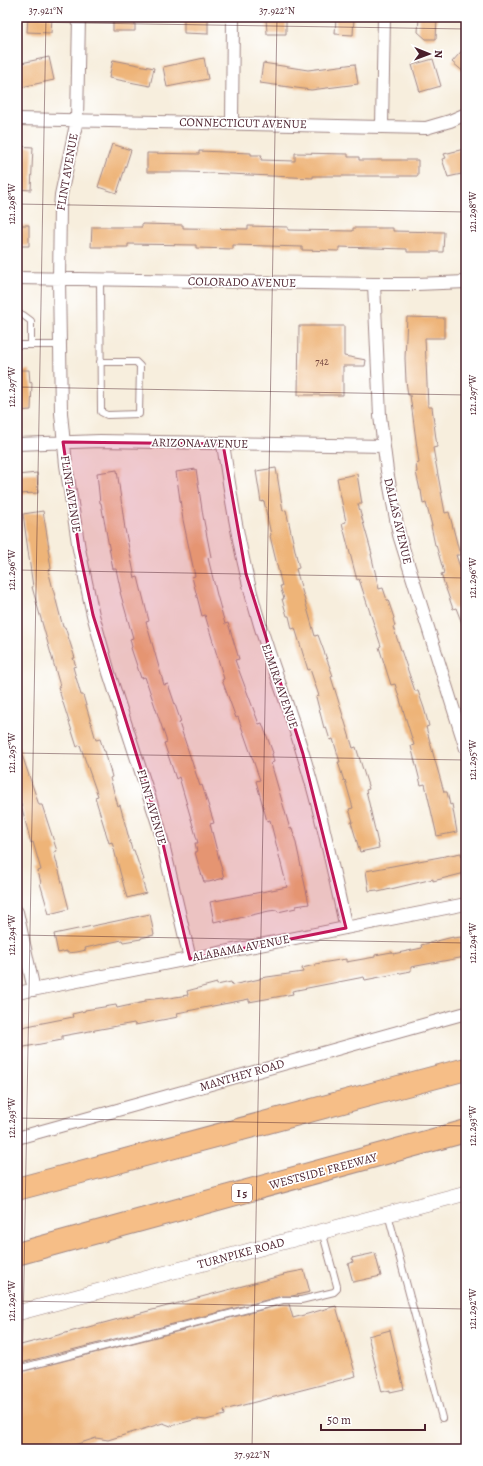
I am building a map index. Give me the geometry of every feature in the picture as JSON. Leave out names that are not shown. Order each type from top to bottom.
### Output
[{"type":"highway","points":[[17,1189],[466,1069]]},
{"type":"highway","name":"WESTSIDE FREEWAY","points":[[17,1254],[466,1132]]},
{"type":"street","name":"FLINT AVENUE","points":[[79,17],[77,120],[61,195],[60,208],[59,279],[61,413],[63,442],[79,549],[93,615],[109,673],[159,826],[190,959]]},
{"type":"street","points":[[232,123],[233,17]]},
{"type":"street","points":[[382,126],[384,17]]},
{"type":"street","name":"CONNECTICUT AVENUE","points":[[17,119],[426,128],[450,121],[466,114]]},
{"type":"street","name":"COLORADO AVENUE","points":[[17,278],[374,284],[466,282]]},
{"type":"street","name":"DALLAS AVENUE","points":[[374,284],[380,416],[399,535],[466,749]]},
{"type":"street","name":"ARIZONA AVENUE","points":[[17,444],[100,441],[384,446]]},
{"type":"street","name":"ELMIRA AVENUE","points":[[223,444],[237,532],[246,574],[260,624],[303,754],[322,822],[346,928]]},
{"type":"street","name":"ALABAMA AVENUE","points":[[17,993],[466,904]]},
{"type":"street","points":[[17,912],[34,990]]},
{"type":"street","name":"MANTHEY ROAD","points":[[17,1138],[466,1012]]},
{"type":"street","name":"TURNPIKE ROAD","points":[[17,1313],[466,1193]]},
{"type":"lane","points":[[100,280],[100,362],[101,412],[107,415],[139,414],[140,366],[136,362],[100,362]]},
{"type":"lane","points":[[17,314],[23,315],[31,321],[31,345]]},
{"type":"lane","points":[[17,345],[60,345]]},
{"type":"lane","points":[[388,1214],[442,1418]]},
{"type":"lane","points":[[17,1369],[283,1300],[301,1300],[334,1292],[337,1286],[322,1231]]},
{"type":"highlighted area","points":[[63,442],[223,444],[246,574],[303,754],[346,928],[190,959],[159,827],[93,615],[79,549]]},
{"type":"building","points":[[28,17],[52,17],[51,33],[27,32]]},
{"type":"building","points":[[113,17],[135,17],[135,31],[113,31]]},
{"type":"building","points":[[184,17],[208,17],[208,34],[184,33]]},
{"type":"building","points":[[266,17],[286,17],[286,34],[267,34]]},
{"type":"building","points":[[336,17],[354,17],[353,35],[335,34]]},
{"type":"building","points":[[419,17],[437,17],[436,39],[426,39],[418,32]]},
{"type":"building","points":[[466,46],[466,74],[452,62]]},
{"type":"building","points":[[49,57],[54,80],[17,88],[17,64]]},
{"type":"building","points":[[204,58],[208,79],[167,87],[163,67]]},
{"type":"building","points":[[433,59],[441,86],[420,92],[412,65]]},
{"type":"building","points":[[113,60],[154,68],[150,86],[109,78]]},
{"type":"building","points":[[263,63],[308,70],[355,64],[358,84],[311,90],[260,83]]},
{"type":"building","points":[[112,144],[131,150],[117,193],[98,187]]},
{"type":"building","points":[[17,146],[33,147],[31,190],[17,189]]},
{"type":"building","points":[[464,149],[466,157],[466,173],[448,177],[442,159],[446,158],[444,154]]},
{"type":"building","points":[[199,151],[251,153],[251,155],[262,155],[261,160],[295,161],[295,153],[348,154],[348,157],[359,157],[359,160],[418,160],[418,176],[313,176],[313,178],[188,172],[147,172],[147,153],[199,154]]},
{"type":"building","points":[[142,224],[183,225],[183,228],[248,229],[248,226],[288,227],[288,230],[353,231],[353,228],[393,228],[393,231],[444,232],[443,252],[407,252],[407,249],[339,247],[339,251],[302,250],[302,247],[233,245],[233,249],[196,248],[196,245],[128,244],[128,247],[91,247],[92,227],[142,227]]},
{"type":"building","points":[[17,225],[29,225],[29,246],[17,246]]},
{"type":"building","points":[[407,317],[444,318],[444,338],[425,338],[428,407],[432,407],[437,447],[433,448],[445,513],[449,512],[460,555],[456,555],[466,585],[466,631],[456,608],[453,609],[441,574],[444,573],[435,545],[426,503],[423,504],[416,472],[416,464],[419,463],[410,395],[408,395],[406,381],[405,358]]},
{"type":"building","points":[[299,326],[344,326],[344,356],[366,360],[365,366],[343,366],[343,395],[298,395]]},
{"type":"building","points":[[17,370],[29,370],[30,383],[32,382],[31,410],[17,411]]},
{"type":"building","points":[[276,468],[283,511],[286,510],[299,568],[296,569],[315,636],[318,635],[333,676],[331,677],[353,748],[356,747],[369,789],[366,790],[379,848],[360,852],[351,822],[353,822],[349,809],[353,808],[338,762],[340,762],[333,739],[330,740],[326,727],[324,728],[316,697],[319,696],[310,669],[308,670],[295,628],[292,629],[289,616],[287,616],[282,599],[284,599],[280,586],[282,586],[270,536],[264,501],[261,502],[256,471]]},
{"type":"building","points":[[196,469],[211,557],[208,558],[217,595],[225,624],[228,623],[239,659],[235,660],[259,724],[262,723],[273,753],[274,762],[271,763],[290,829],[292,828],[309,904],[296,906],[296,908],[278,912],[277,910],[269,911],[222,922],[222,920],[214,922],[210,902],[287,887],[270,820],[267,821],[256,781],[260,780],[238,717],[236,718],[222,680],[224,679],[205,615],[202,616],[192,577],[195,576],[183,520],[176,472]]},
{"type":"building","points":[[117,470],[125,529],[135,578],[138,577],[149,621],[146,622],[164,685],[168,684],[181,722],[179,723],[200,786],[202,785],[214,823],[210,824],[224,878],[209,882],[204,882],[200,870],[195,852],[197,852],[195,843],[198,843],[179,777],[176,779],[164,743],[167,742],[145,677],[141,678],[131,648],[130,639],[133,638],[120,592],[116,569],[113,569],[100,503],[97,473]]},
{"type":"building","points":[[37,473],[38,493],[17,494],[17,475]]},
{"type":"building","points":[[357,474],[362,504],[358,504],[372,554],[379,589],[383,588],[388,600],[394,618],[395,626],[393,627],[415,691],[418,691],[424,708],[429,726],[426,727],[444,792],[447,792],[450,805],[452,804],[457,832],[437,836],[425,784],[421,785],[411,746],[414,745],[395,684],[391,685],[379,647],[381,646],[359,579],[357,580],[342,523],[346,522],[337,478]]},
{"type":"building","points":[[43,511],[51,569],[48,570],[63,627],[65,627],[75,658],[73,658],[76,666],[73,667],[96,740],[100,739],[105,751],[112,777],[110,778],[118,806],[120,805],[132,850],[134,850],[144,880],[142,880],[146,893],[127,898],[112,842],[109,843],[95,797],[98,796],[80,745],[77,747],[58,687],[60,686],[32,587],[23,514]]},
{"type":"building","points":[[19,746],[39,805],[42,805],[57,851],[54,852],[69,909],[49,914],[40,883],[38,871],[41,870],[33,842],[31,843],[19,797],[17,798],[17,747]]},
{"type":"building","points":[[461,853],[465,873],[378,892],[377,890],[369,891],[366,871]]},
{"type":"building","points":[[150,914],[154,935],[141,939],[123,942],[122,940],[103,944],[85,948],[86,950],[77,952],[67,953],[67,951],[58,953],[54,934]]},
{"type":"building","points":[[453,937],[461,937],[465,957],[411,967],[411,971],[365,980],[364,977],[292,991],[293,994],[249,1002],[249,999],[177,1013],[178,1017],[62,1036],[62,1040],[19,1048],[17,1028],[73,1017],[72,1014],[85,1010],[116,1005],[117,1008],[145,1002],[145,1000],[188,995],[187,991],[217,983],[217,985],[231,982],[232,985],[260,978],[303,972],[302,968],[315,964],[346,959],[346,962],[375,957],[375,955],[392,952],[393,954],[422,948],[421,945]]},
{"type":"building","points":[[375,1253],[381,1276],[353,1282],[348,1264],[353,1262],[352,1258]]},
{"type":"building","points":[[304,1270],[310,1292],[292,1296],[282,1296],[17,1364],[17,1346],[284,1275],[283,1274]]},
{"type":"building","points":[[284,1304],[289,1304],[293,1318],[336,1306],[356,1376],[224,1410],[225,1415],[206,1420],[197,1419],[171,1426],[163,1423],[108,1440],[96,1438],[62,1449],[17,1449],[17,1373]]},
{"type":"building","points":[[390,1330],[404,1389],[382,1392],[368,1336]]}]
